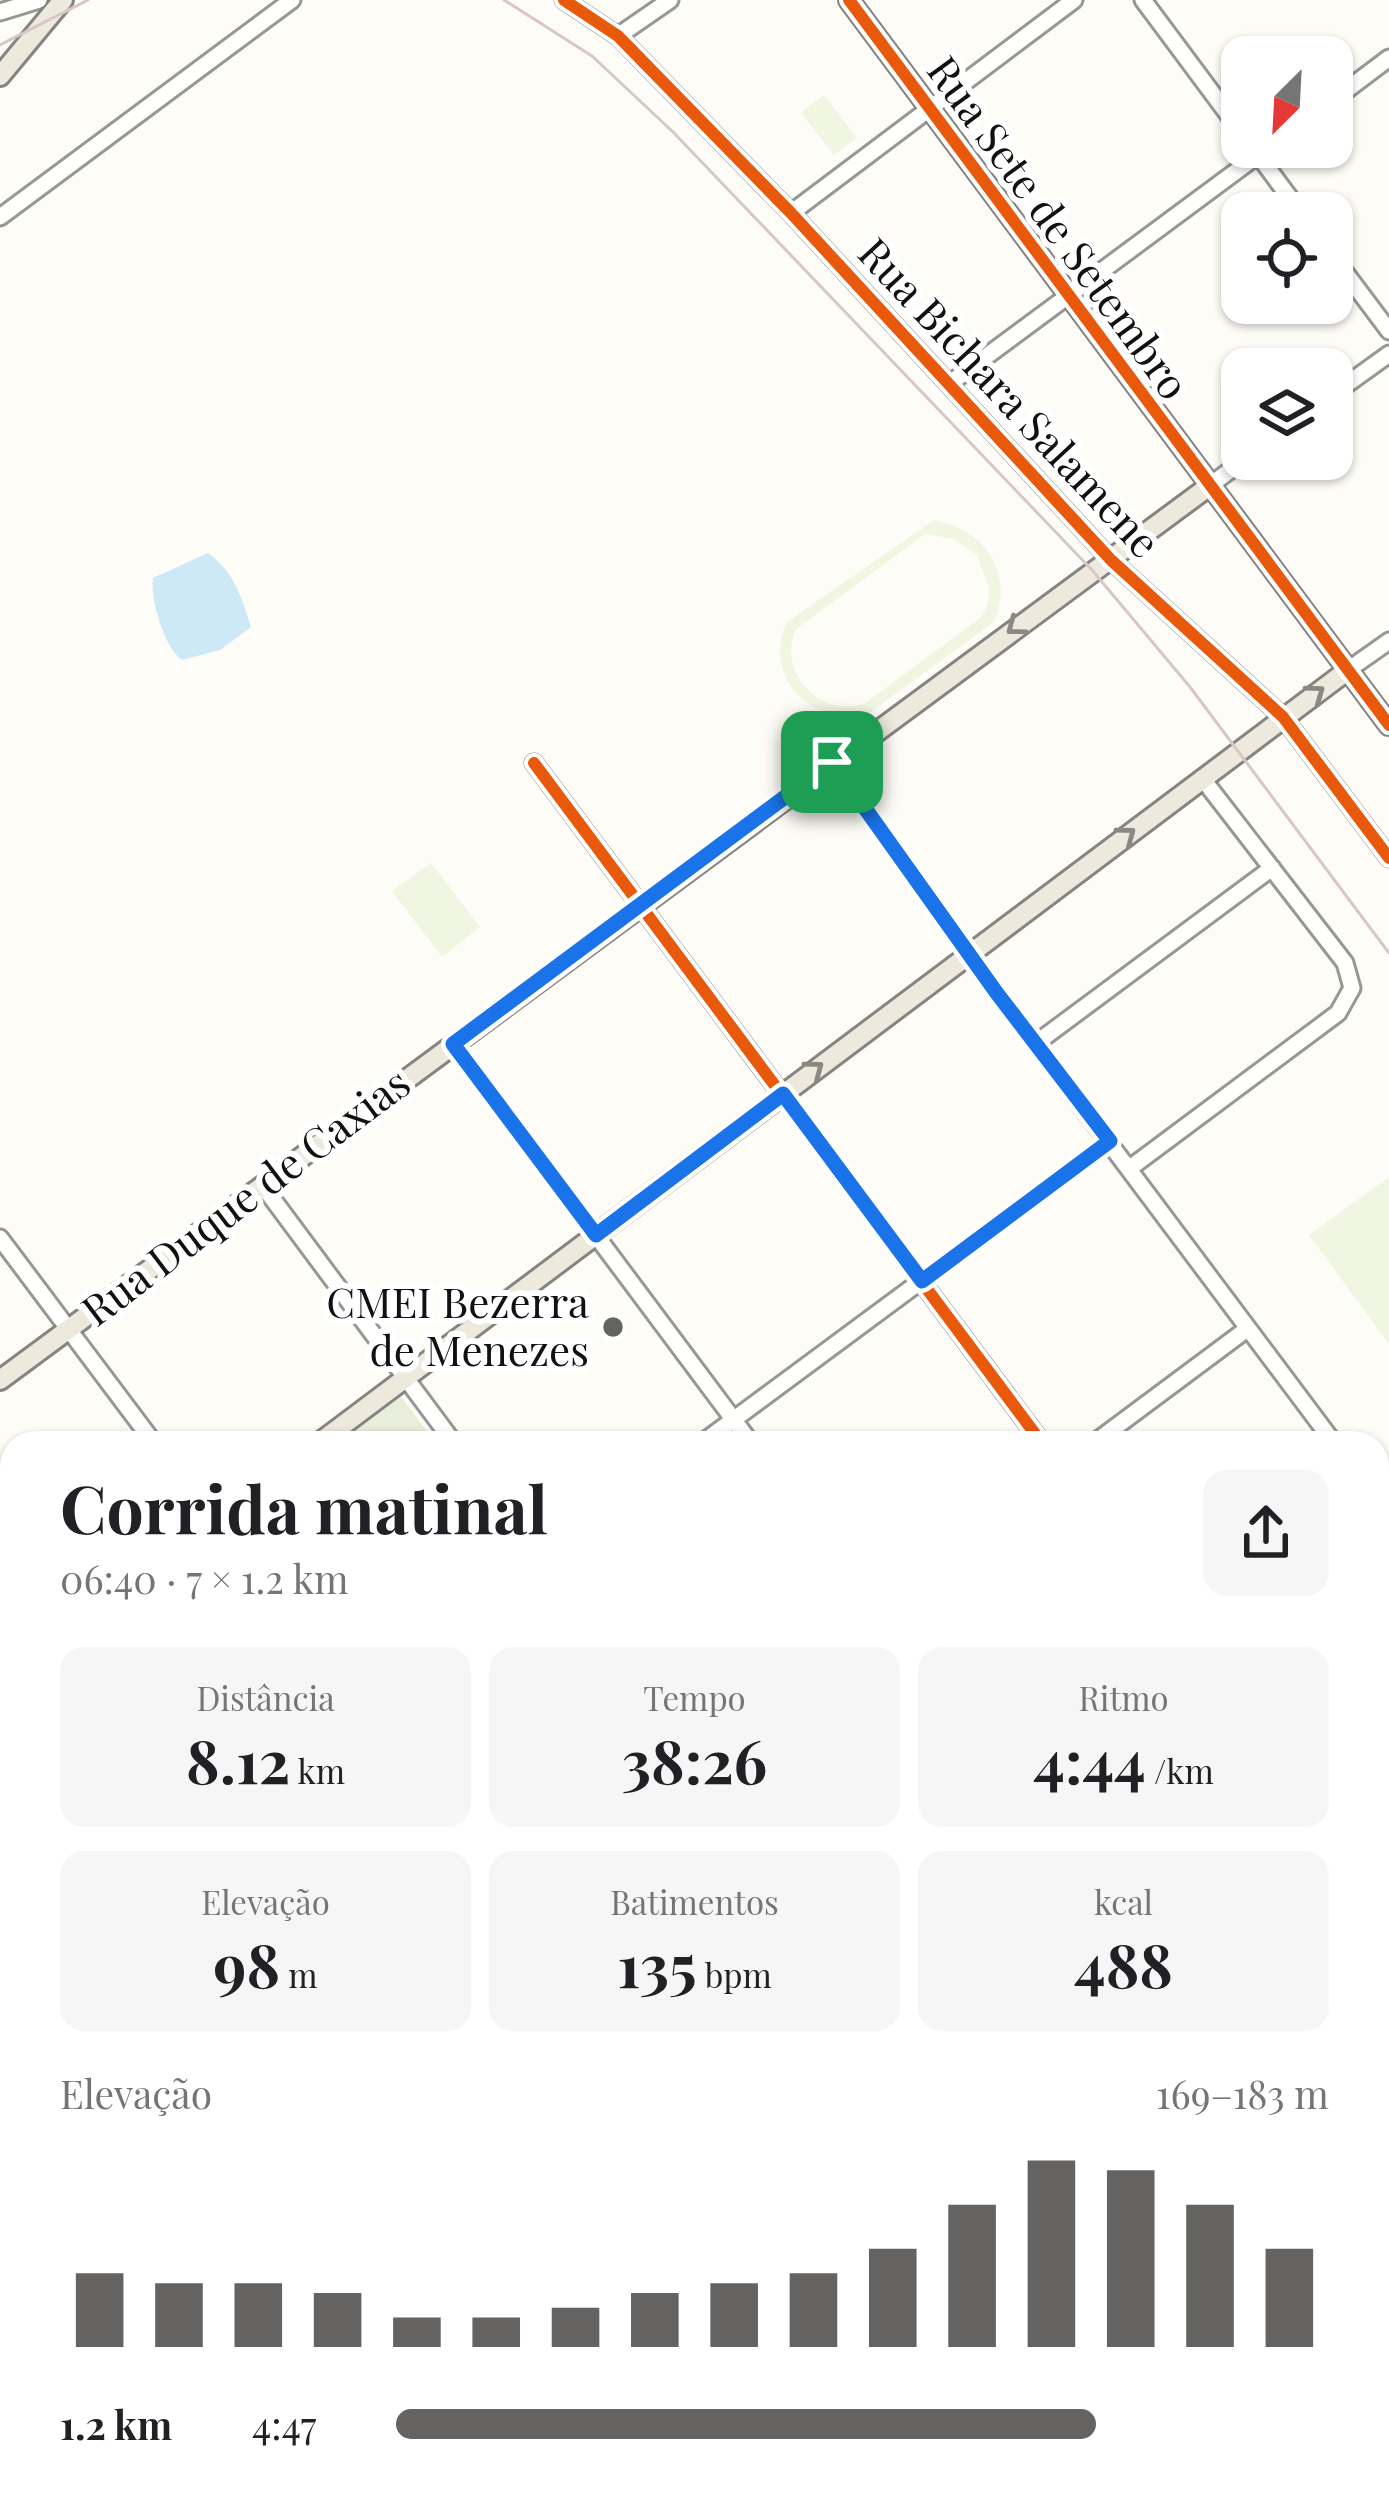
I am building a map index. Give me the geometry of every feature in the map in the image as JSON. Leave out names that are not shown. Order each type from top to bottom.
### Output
[{"type":"main road","points":[[0,76],[63,0]]},
{"type":"main road","name":"Rua Sete de Setembro","points":[[849,0],[1389,725]]},
{"type":"main road","name":"Rua Duque de Caxias","points":[[0,1380],[1208,487]]},
{"type":"main road","points":[[336,1431],[1348,670]]},
{"type":"street","points":[[0,12],[39,0]]},
{"type":"street","points":[[0,217],[292,0]]},
{"type":"street","name":"Rua Bichara Salamene","points":[[564,0],[618,36],[790,213],[1112,560],[1283,717],[1389,858]]},
{"type":"street","points":[[618,36],[670,0]]},
{"type":"street","points":[[790,213],[1074,0]]},
{"type":"street","points":[[1143,0],[1221,106]]},
{"type":"street","points":[[1353,85],[1389,58]]},
{"type":"street","points":[[949,384],[1236,168]]},
{"type":"street","points":[[1353,283],[1389,332]]},
{"type":"street","points":[[1353,380],[1389,354]]},
{"type":"street","name":"Rua Duque de Caxias","points":[[1208,487],[1221,477]]},
{"type":"street","points":[[1348,670],[1389,641]]},
{"type":"street","points":[[832,762],[1035,1044],[1325,1431]]},
{"type":"street","points":[[534,763],[1033,1431]]},
{"type":"street","points":[[1130,1168],[1338,1013],[1352,988],[1345,963],[1202,778]]},
{"type":"street","points":[[1035,1044],[1272,868]]},
{"type":"street","points":[[453,1044],[742,1431]]},
{"type":"street","points":[[718,1431],[1110,1141]]},
{"type":"street","points":[[262,1186],[445,1431]]},
{"type":"street","points":[[0,1238],[145,1431]]},
{"type":"street","points":[[1110,1431],[1247,1329]]},
{"type":"green space","points":[[824,95],[857,138],[834,155],[801,113]]},
{"type":"green space","points":[[934,520],[980,543],[991,556],[1001,586],[994,622],[871,712],[850,716],[813,706],[787,680],[781,643],[787,622]],"holes":[[[925,534],[954,539],[977,555],[989,588],[981,617],[864,704],[832,704],[806,688],[792,660],[796,629]]]},
{"type":"green space","points":[[431,863],[480,927],[442,957],[392,891]]},
{"type":"green space","points":[[1389,1177],[1389,1344],[1309,1235]]},
{"type":"green space","points":[[398,1393],[427,1431],[347,1431]]},
{"type":"water","points":[[208,553],[231,577],[251,627],[220,650],[182,660],[169,645],[160,622],[153,578]]},
{"type":"railway","points":[[0,45],[88,0]]},
{"type":"railway","points":[[504,0],[592,56],[673,132],[1092,570],[1190,687],[1389,953]]},
{"type":"cycle path","points":[[564,0],[618,36],[791,213],[1111,560],[1283,717],[1389,858]]},
{"type":"cycle path","points":[[849,0],[1389,725]]},
{"type":"cycle path","points":[[534,763],[1033,1431]]},
{"type":"place","name":"CMEI Bezerra de Menezes","points":[[613,1327]]},
{"type":"route","points":[[832,762],[996,992],[1110,1141],[922,1281],[783,1094],[596,1235],[453,1044],[832,762]]}]
